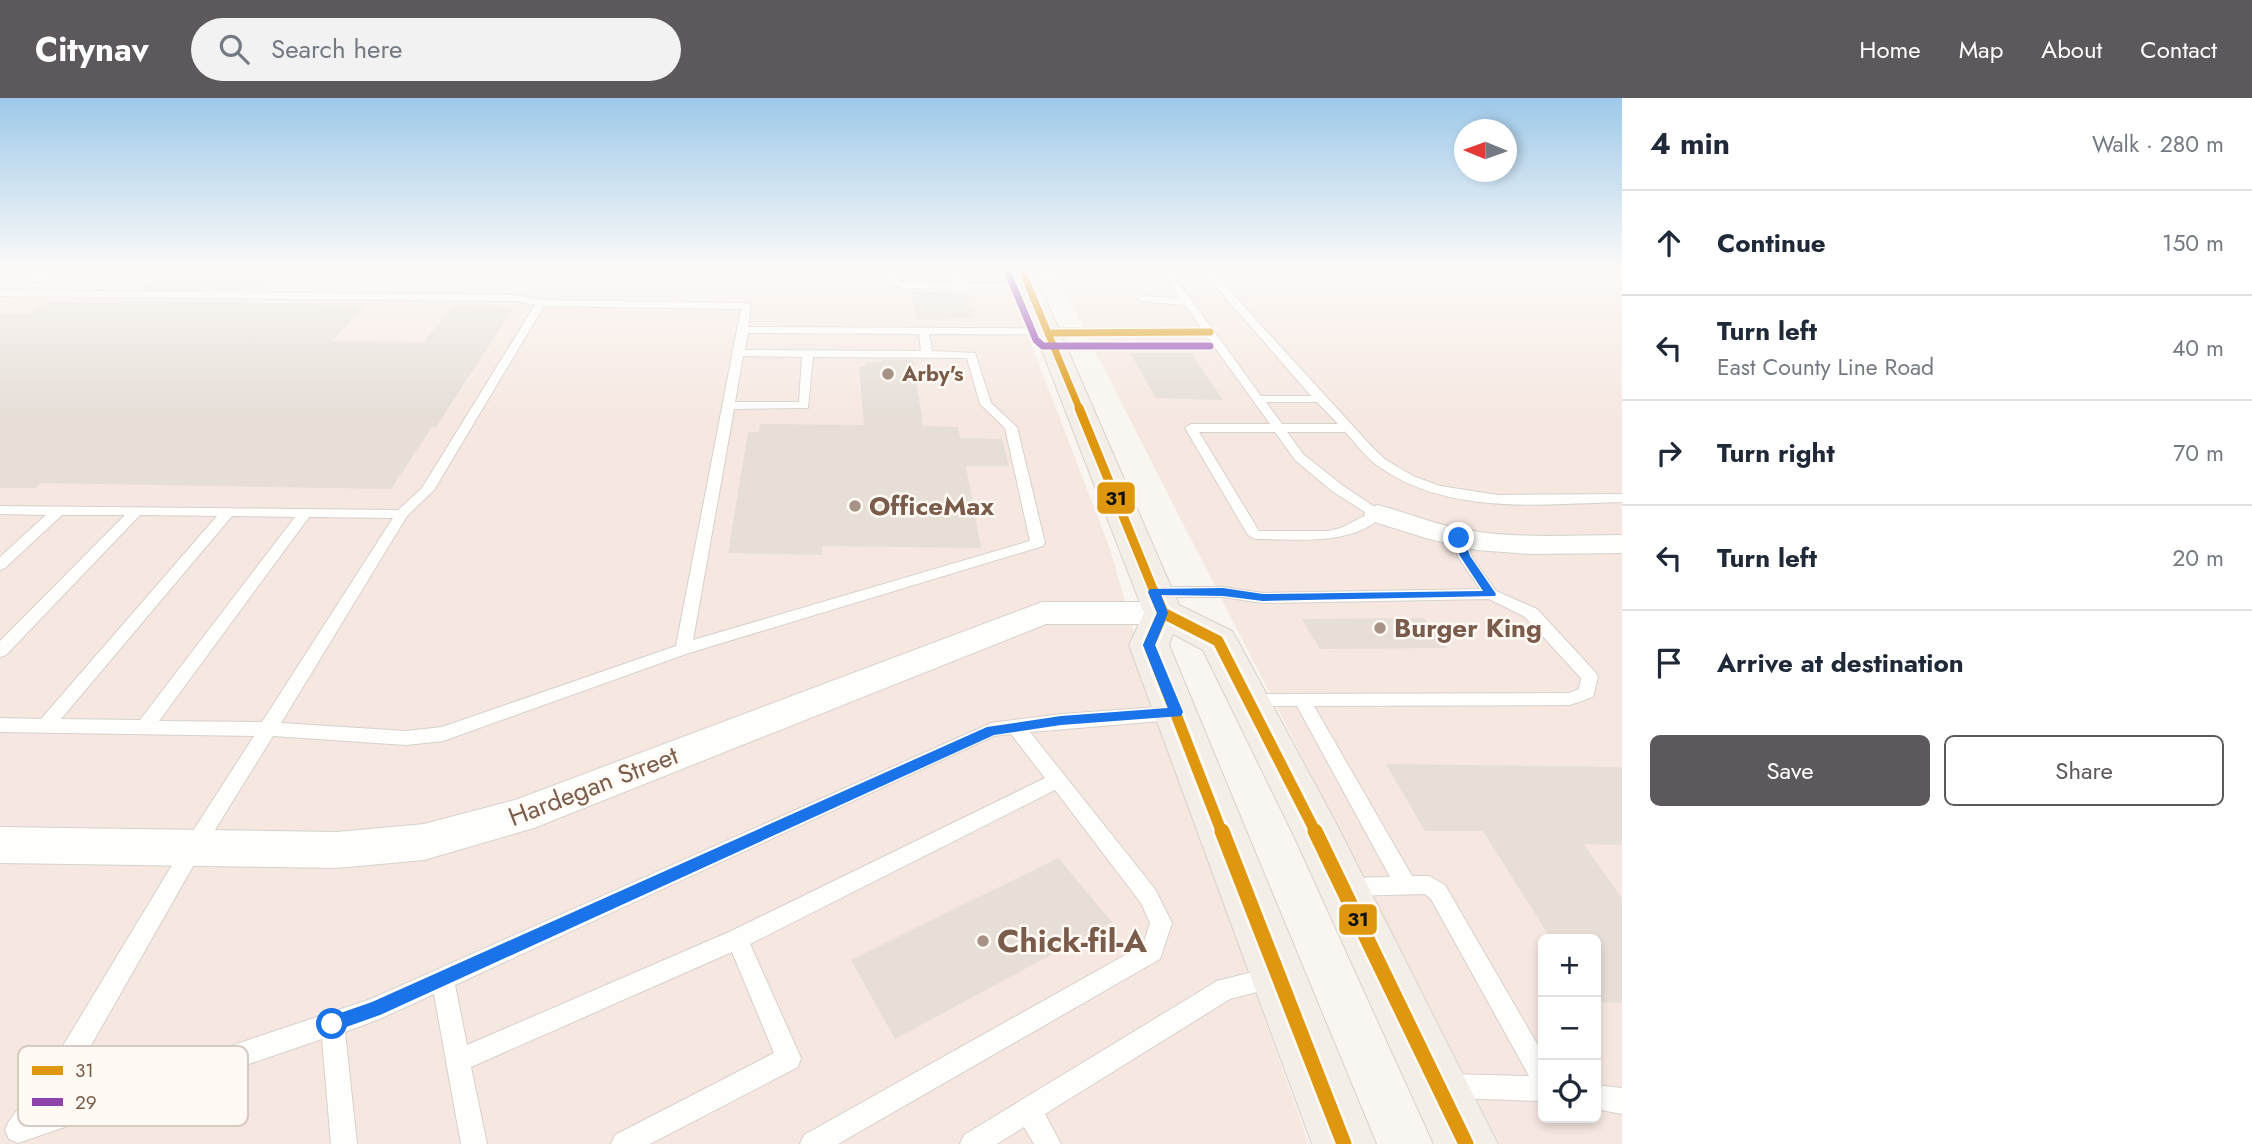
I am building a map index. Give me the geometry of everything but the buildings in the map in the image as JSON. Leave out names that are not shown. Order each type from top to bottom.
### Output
[{"type":"main road","points":[[1041,317],[1158,602],[1149,645],[1344,1144]]},
{"type":"main road","points":[[1158,602],[1218,641],[1343,887],[1466,1144]]},
{"type":"street","points":[[1378,514],[1433,533],[1459,538],[1514,544],[1622,544]]},
{"type":"street","name":"Hardegan Street","points":[[0,845],[362,849],[447,837],[519,816],[1042,613],[1158,602]]},
{"type":"lane","points":[[77,1046],[193,848],[267,729],[402,514],[427,490],[533,317]]},
{"type":"lane","points":[[683,649],[745,317]]},
{"type":"lane","points":[[1199,317],[1255,399],[1277,429],[1299,457],[1337,488],[1378,514],[1346,531],[1328,536],[1255,535],[1191,428],[1277,429],[1349,428]]},
{"type":"lane","points":[[1247,317],[1320,399],[1382,463],[1411,480],[1435,489],[1483,498],[1622,498]]},
{"type":"lane","points":[[743,330],[1210,332]]},
{"type":"lane","points":[[923,331],[928,354]]},
{"type":"lane","points":[[0,725],[267,729],[407,738],[443,734],[683,649],[1038,543],[1011,426],[986,404],[971,355],[739,353]]},
{"type":"lane","points":[[729,405],[804,406],[808,353]]},
{"type":"lane","points":[[1255,399],[1320,399]]},
{"type":"lane","points":[[0,510],[402,514]]},
{"type":"lane","points":[[0,565],[59,510]]},
{"type":"lane","points":[[0,651],[137,511]]},
{"type":"lane","points":[[45,726],[228,512]]},
{"type":"lane","points":[[145,727],[304,513]]},
{"type":"lane","points":[[1459,538],[1465,556],[1491,594]]},
{"type":"lane","points":[[1158,602],[1223,592],[1263,598],[1491,594],[1531,613],[1590,677],[1587,693],[1570,699],[1248,700]]},
{"type":"lane","points":[[1302,699],[1406,886]]},
{"type":"lane","points":[[248,1054],[374,1010],[992,730],[1061,721],[1176,712]]},
{"type":"lane","points":[[813,1144],[1152,952],[1161,923],[1148,896],[1016,727]]},
{"type":"lane","points":[[458,1061],[737,939],[1058,780]]},
{"type":"lane","points":[[1343,887],[1429,885],[1438,892],[1538,1068]]},
{"type":"lane","points":[[624,1144],[789,1058],[737,939]]},
{"type":"lane","points":[[973,1144],[1226,989],[1280,976]]},
{"type":"lane","points":[[442,978],[474,1144]]},
{"type":"lane","points":[[332,1024],[344,1144]]},
{"type":"lane","points":[[1438,1086],[1538,1089]]},
{"type":"lane","points":[[1601,1098],[1622,1101]]},
{"type":"lane","points":[[1027,1111],[1048,1144]]},
{"type":"lane","points":[[15,1137],[46,1126]]},
{"type":"shaded area","points":[[0,317],[1021,317],[1110,549],[1161,726],[1309,1144],[0,1144]]},
{"type":"shaded area","points":[[1077,317],[1622,317],[1622,1144],[1500,1144]]},
{"type":"transit line","name":"29","points":[[1026,317],[1036,340],[1043,346],[1210,346]]},
{"type":"transit line","name":"31","points":[[1041,317],[1163,613],[1218,641],[1320,840],[1466,1144]]},
{"type":"transit line","name":"31","points":[[1048,333],[1210,332]]},
{"type":"transit line","name":"31","points":[[1163,613],[1149,645],[1344,1144]]},
{"type":"place","name":"Arby's","points":[[888,374]]},
{"type":"place","name":"OfficeMax","points":[[855,506]]},
{"type":"place","name":"Burger King","points":[[1380,628]]},
{"type":"place","name":"Chick-fil-A","points":[[983,941]]},
{"type":"route","points":[[332,1024],[374,1010],[808,811],[992,730],[1061,721],[1176,712],[1149,645],[1163,613],[1154,592],[1223,592],[1263,598],[1491,594],[1465,556],[1459,538]]}]
